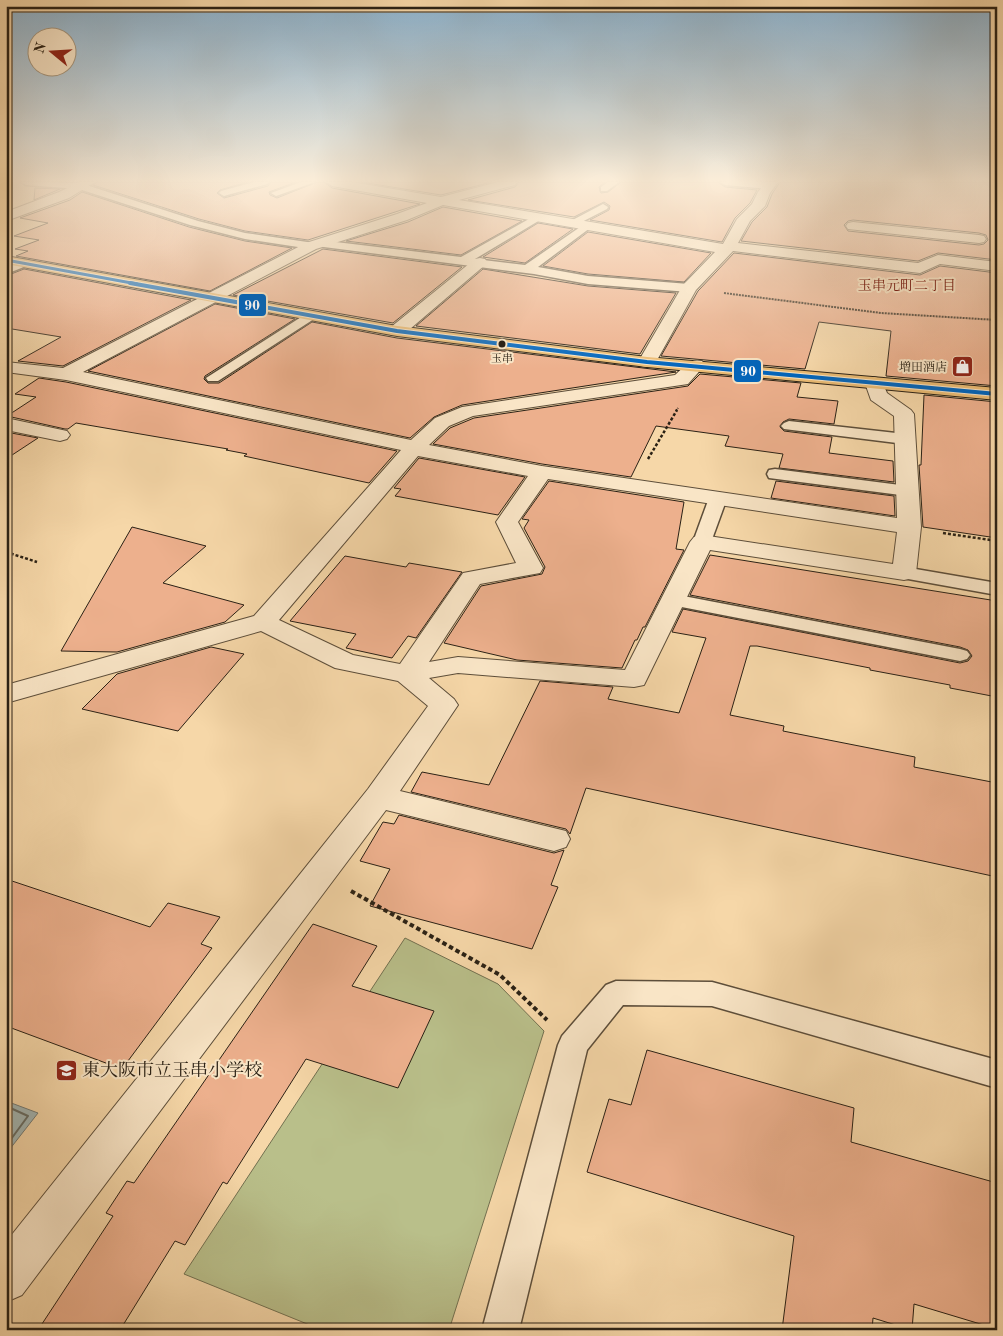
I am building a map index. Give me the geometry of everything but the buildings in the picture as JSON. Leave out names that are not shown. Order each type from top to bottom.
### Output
[{"type":"main road","points":[[12,266],[397,331],[647,362],[997,394]]},
{"type":"street","points":[[66,374],[314,244]]},
{"type":"street","points":[[710,244],[920,268],[938,259],[997,267]]},
{"type":"street","points":[[647,362],[689,288],[730,244]]},
{"type":"street","points":[[966,263],[976,244]]},
{"type":"street","points":[[397,331],[472,261]]},
{"type":"street","points":[[6,694],[263,622],[414,448],[442,422],[469,411],[681,380],[696,365]]},
{"type":"street","points":[[6,367],[66,374],[414,448],[542,472],[909,527]]},
{"type":"street","points":[[263,622],[345,662],[407,674],[458,665],[634,679],[702,542],[904,573],[909,527],[904,414],[878,396],[874,383]]},
{"type":"street","points":[[6,424],[60,435]]},
{"type":"street","points":[[407,674],[472,578],[532,568],[507,522],[542,472]]},
{"type":"street","points":[[6,1280],[379,797],[444,705],[407,674]]},
{"type":"street","points":[[379,797],[554,839]]},
{"type":"lane","points":[[318,244],[472,261],[588,280],[689,288]]},
{"type":"lane","points":[[472,261],[497,244]]},
{"type":"lane","points":[[528,269],[561,244]]},
{"type":"lane","points":[[213,378],[309,316]]},
{"type":"lane","points":[[789,426],[905,439]]},
{"type":"lane","points":[[775,474],[908,491]]},
{"type":"lane","points":[[702,542],[718,498]]},
{"type":"lane","points":[[904,573],[997,589]]},
{"type":"lane","points":[[673,600],[960,655]]},
{"type":"lane","points":[[500,1330],[573,1045],[616,993],[712,994],[997,1074]]},
{"type":"path","points":[[689,288],[881,313],[997,320]]},
{"type":"path","points":[[632,485],[680,404]]},
{"type":"path","points":[[909,527],[997,542]]},
{"type":"path","points":[[6,552],[38,562]]},
{"type":"path","points":[[320,874],[500,975],[573,1045]]},
{"type":"green space","points":[[405,938],[498,984],[544,1031],[449,1330],[322,1330],[184,1274]]},
{"type":"water","points":[[6,1101],[38,1113],[6,1154]]},
{"type":"transit line","name":"90","points":[[6,260],[397,331],[647,362],[997,394]]},
{"type":"place","name":"玉串","points":[[502,344]]},
{"type":"place","name":"増田酒店","points":[[963,367]]},
{"type":"place","name":"東大阪市立玉串小学校","points":[[66,1070]]},
{"type":"district","name":"玉串元町二丁目","points":[[907,285]]}]
